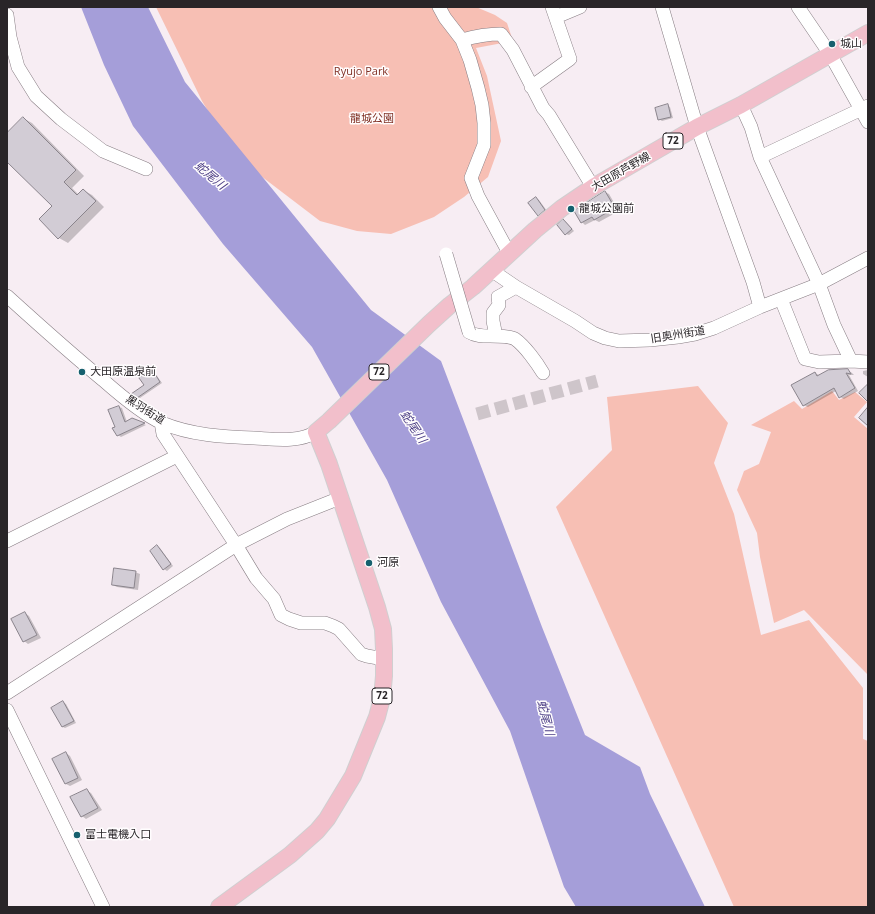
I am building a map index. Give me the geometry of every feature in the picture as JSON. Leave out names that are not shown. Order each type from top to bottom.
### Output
[{"type":"main road","name":"大田原芦野線","points":[[492,270],[535,230],[562,208],[593,187],[697,127],[741,105],[868,33]]},
{"type":"main road","name":"72","points":[[220,907],[290,855],[328,819],[353,776],[377,717],[382,698],[384,676],[383,629],[329,464],[316,432],[429,324],[492,270]]},
{"type":"street","points":[[439,7],[445,18],[462,40],[470,60],[478,88],[484,123],[484,146],[472,178],[478,196],[509,253]]},
{"type":"street","points":[[532,87],[570,59],[554,12],[580,7]]},
{"type":"street","points":[[662,7],[697,127],[753,282],[760,307]]},
{"type":"street","points":[[798,7],[865,108],[868,122]]},
{"type":"street","points":[[7,15],[10,37],[18,67],[36,96],[60,119],[103,151],[146,170]]},
{"type":"street","points":[[462,40],[479,35],[502,34],[513,50],[543,108],[549,115],[593,187]]},
{"type":"street","points":[[741,105],[751,127],[760,156],[851,361]]},
{"type":"street","points":[[760,156],[865,108]]},
{"type":"street","points":[[446,254],[469,332],[474,335],[514,338],[535,361],[543,373]]},
{"type":"street","name":"旧奥州街道","points":[[492,270],[516,287],[576,321],[593,333],[605,338],[619,341],[678,337],[695,334],[714,328],[760,307],[818,284],[868,258]]},
{"type":"street","points":[[496,336],[493,313],[499,305],[498,297],[516,287]]},
{"type":"street","name":"黒羽街道","points":[[7,296],[116,391],[161,422],[194,433],[213,436],[292,439],[304,438],[316,432]]},
{"type":"street","points":[[781,299],[805,359],[819,362],[868,362]]},
{"type":"street","points":[[161,422],[163,434],[256,578],[274,600],[281,615],[301,622],[325,623],[333,626],[339,630],[361,654],[384,659]]},
{"type":"street","points":[[7,542],[177,456]]},
{"type":"street","points":[[7,693],[236,545],[287,519],[340,498]]},
{"type":"street","points":[[7,710],[103,907]]},
{"type":"green space","name":"龍城公園","points":[[156,7],[476,7],[495,15],[507,23],[513,41],[476,48],[487,76],[501,141],[488,177],[464,197],[434,217],[391,234],[357,231],[320,221],[236,157],[202,101]]},
{"type":"green space","points":[[698,386],[728,423],[714,463],[734,514],[761,635],[809,620],[863,688],[863,739],[868,741],[868,907],[734,907],[556,507],[612,450],[607,397]]},
{"type":"green space","points":[[832,391],[839,400],[855,392],[867,402],[854,417],[868,429],[868,675],[804,610],[774,623],[760,557],[757,533],[737,490],[744,471],[759,464],[771,432],[751,425],[794,401],[802,409]]},
{"type":"water","name":"蛇尾川","points":[[81,7],[148,7],[185,82],[371,310],[441,361],[542,627],[585,735],[640,767],[650,794],[705,907],[576,907],[564,887],[510,731],[441,602],[387,480],[312,347],[223,244],[133,126],[104,65]]},
{"type":"building","points":[[668,104],[671,117],[658,120],[655,108]]},
{"type":"building","points":[[23,117],[76,170],[64,182],[77,195],[83,189],[96,201],[58,239],[39,219],[52,206],[7,162],[7,133]]},
{"type":"building","points":[[605,191],[615,208],[594,220],[592,217],[581,223],[574,211]]},
{"type":"building","points":[[536,197],[545,210],[538,216],[528,203]]},
{"type":"building","points":[[563,219],[572,229],[565,235],[557,225]]},
{"type":"building","points":[[152,369],[160,382],[137,398],[131,394],[144,385],[139,378]]},
{"type":"building","points":[[848,369],[851,374],[846,373],[855,388],[839,398],[834,388],[803,406],[791,385],[815,372],[817,376],[828,370]]},
{"type":"building","points":[[868,384],[868,402],[859,393]]},
{"type":"building","points":[[119,406],[125,422],[132,418],[145,423],[117,436],[112,428],[115,427],[108,410]]},
{"type":"building","points":[[868,407],[868,426],[859,418]]},
{"type":"building","points":[[157,545],[171,564],[163,570],[150,551]]},
{"type":"building","points":[[114,568],[136,571],[134,588],[112,585]]},
{"type":"building","points":[[25,612],[37,635],[23,642],[11,619]]},
{"type":"building","points":[[63,701],[74,721],[62,727],[51,708]]},
{"type":"building","points":[[66,752],[78,778],[65,784],[52,759]]},
{"type":"building","points":[[87,789],[98,808],[81,817],[70,797]]},
{"type":"tunnel","points":[[477,414],[597,381]]},
{"type":"place","name":"城山","points":[[832,44]]},
{"type":"place","name":"龍城公園前","points":[[571,209]]},
{"type":"place","name":"大田原温泉前","points":[[82,372]]},
{"type":"place","name":"河原","points":[[369,563]]},
{"type":"place","name":"富士電機入口","points":[[77,835]]},
{"type":"park label","name":"Ryujo Park","points":[[361,72]]}]
